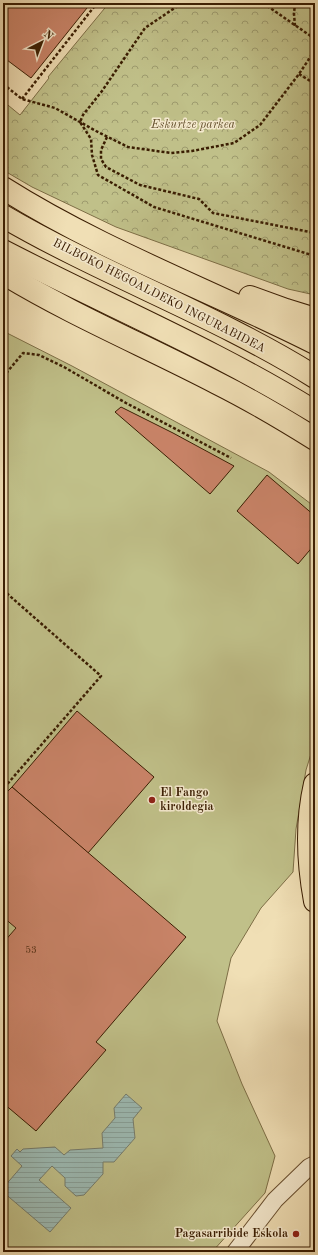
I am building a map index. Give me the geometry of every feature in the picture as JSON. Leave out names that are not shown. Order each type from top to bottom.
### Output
[{"type":"highway","points":[[3,188],[36,209],[130,256],[315,343]]},
{"type":"highway","name":"BILBOKO HEGOALDEKO INGURABIDEA","points":[[3,216],[80,257],[202,315],[315,377]]},
{"type":"highway","points":[[3,251],[56,279],[232,364],[284,392],[315,412]]},
{"type":"highway","points":[[130,256],[197,276],[286,310],[315,319]]},
{"type":"highway","points":[[3,273],[100,325],[218,383],[266,409],[315,439]]},
{"type":"highway","points":[[315,784],[312,796],[309,831],[310,859],[315,901]]},
{"type":"street","points":[[235,1252],[275,1200],[309,1167],[315,1164]]},
{"type":"path","points":[[22,99],[97,3]]},
{"type":"path","points":[[80,122],[83,115],[102,91],[145,28],[182,3]]},
{"type":"path","points":[[263,3],[315,39]]},
{"type":"path","points":[[295,3],[295,26]]},
{"type":"path","points":[[3,84],[22,99],[56,108],[107,137],[128,147],[171,153],[234,144],[260,125],[299,74],[315,50]]},
{"type":"path","points":[[299,74],[315,84]]},
{"type":"path","points":[[80,122],[91,139],[92,155],[98,175],[154,207],[315,256]]},
{"type":"path","points":[[107,137],[101,150],[101,159],[106,167],[140,185],[199,199],[213,213],[315,233]]},
{"type":"path","points":[[3,377],[23,353],[39,355],[64,367],[126,403],[231,458]]},
{"type":"path","points":[[3,590],[101,676],[3,789]]},
{"type":"green space","name":"Eskurtze parkea","points":[[109,3],[315,3],[315,295],[288,289],[116,227],[32,187],[3,170],[3,101],[20,115],[49,78],[48,77]]},
{"type":"green space","name":"El Fango kiroldegia","points":[[3,331],[72,366],[269,472],[315,507],[315,557],[312,561],[315,564],[315,741],[306,770],[296,829],[293,872],[261,908],[231,958],[217,1021],[242,1084],[275,1156],[265,1193],[212,1252],[3,1252]]},
{"type":"water","points":[[126,1094],[142,1108],[133,1119],[135,1138],[114,1162],[103,1162],[103,1174],[84,1195],[76,1196],[65,1186],[65,1178],[52,1166],[39,1180],[71,1208],[50,1232],[3,1192],[3,1188],[22,1166],[11,1156],[17,1149],[20,1152],[23,1149],[55,1147],[64,1155],[70,1150],[103,1148],[102,1133],[115,1118],[114,1108]]},
{"type":"building","points":[[3,3],[91,3],[31,78],[3,57]]},
{"type":"building","points":[[121,407],[234,466],[210,494],[115,412]]},
{"type":"building","points":[[267,475],[315,516],[315,544],[298,564],[237,511]]},
{"type":"building","points":[[77,711],[154,777],[88,853],[12,787]]},
{"type":"building","points":[[12,787],[186,937],[96,1042],[106,1050],[36,1131],[3,1103],[3,943],[16,928],[3,917],[3,796]]},
{"type":"place","name":"El Fango kiroldegia","points":[[152,800]]},
{"type":"place","name":"Pagasarribide Eskola","points":[[296,1234]]}]
